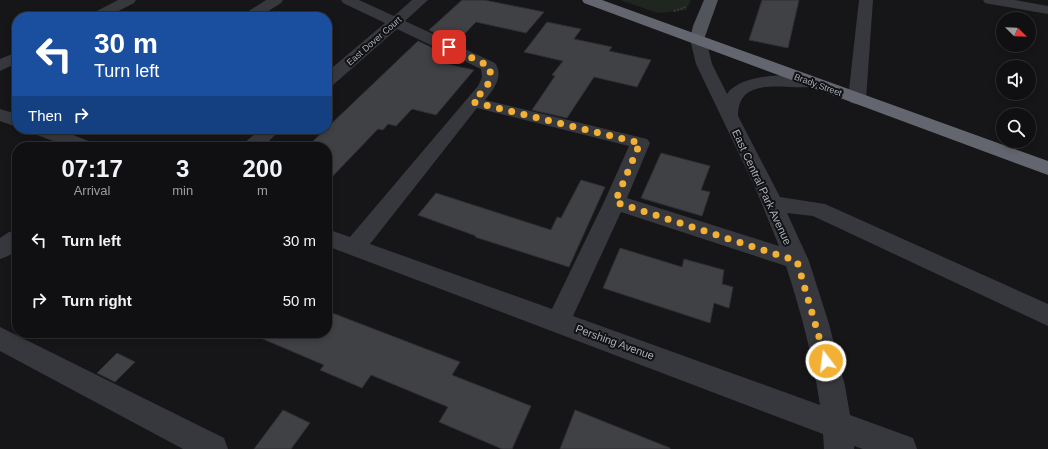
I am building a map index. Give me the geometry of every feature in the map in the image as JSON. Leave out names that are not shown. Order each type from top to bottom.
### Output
[{"type":"highway","name":"Brady Street","points":[[588,0],[1048,168]]},
{"type":"main road","name":"East Central Park Avenue","points":[[698,39],[700,26],[711,0]]},
{"type":"street","points":[[106,12],[129,0]]},
{"type":"street","points":[[257,12],[276,0]]},
{"type":"street","points":[[348,0],[396,21],[489,66],[492,75],[491,80],[354,248]]},
{"type":"street","name":"East Dover Court","points":[[332,77],[422,0]]},
{"type":"street","points":[[857,99],[866,0]]},
{"type":"street","points":[[990,0],[1048,10]]},
{"type":"street","name":"East Central Park Avenue","points":[[698,39],[704,64],[773,204],[797,261],[829,374],[838,437]]},
{"type":"street","points":[[0,66],[12,60]]},
{"type":"street","points":[[729,116],[730,103],[737,92],[748,85],[761,82],[811,82]]},
{"type":"street","points":[[473,102],[640,143],[615,202],[558,322]]},
{"type":"street","points":[[0,114],[12,119]]},
{"type":"street","points":[[70,134],[81,142]]},
{"type":"street","points":[[257,142],[266,134]]},
{"type":"street","points":[[615,202],[797,261]]},
{"type":"street","points":[[773,204],[816,209],[1048,315]]},
{"type":"street","name":"Pershing Avenue","points":[[332,240],[558,322],[838,437],[902,449]]},
{"type":"street","points":[[0,250],[12,242]]},
{"type":"street","points":[[0,338],[213,449]]},
{"type":"shaded area","points":[[620,0],[691,0],[686,10],[658,13]]},
{"type":"building","points":[[462,0],[484,0],[544,12],[526,33],[476,22],[456,43],[429,30]]},
{"type":"building","points":[[762,0],[799,0],[788,48],[749,40]]},
{"type":"building","points":[[547,22],[581,29],[574,39],[612,47],[609,51],[651,60],[637,87],[594,77],[567,118],[532,110],[555,76],[552,75],[563,61],[524,52]]},
{"type":"building","points":[[418,41],[446,54],[438,62],[474,70],[436,115],[412,109],[396,126],[388,124],[383,130],[378,129],[332,177],[332,142],[312,142],[321,134],[332,134],[332,123]]},
{"type":"building","points":[[661,153],[710,166],[701,190],[710,192],[702,216],[641,198]]},
{"type":"building","points":[[581,180],[605,187],[569,267],[475,237],[476,236],[418,215],[436,193],[551,230],[557,217],[561,218]]},
{"type":"building","points":[[620,248],[682,267],[684,259],[724,270],[722,284],[733,287],[729,308],[714,303],[710,323],[603,288]]},
{"type":"building","points":[[332,313],[460,362],[452,375],[531,406],[512,449],[502,449],[439,422],[448,407],[371,375],[362,388],[320,370],[324,365],[261,338],[332,338]]},
{"type":"building","points":[[117,353],[135,362],[115,382],[97,373]]},
{"type":"building","points":[[283,410],[310,423],[291,449],[254,449]]},
{"type":"building","points":[[575,410],[670,448],[670,449],[560,449]]},
{"type":"route","points":[[449,47],[489,66],[492,75],[491,80],[473,102],[640,143],[615,202],[797,261],[826,361]]}]
